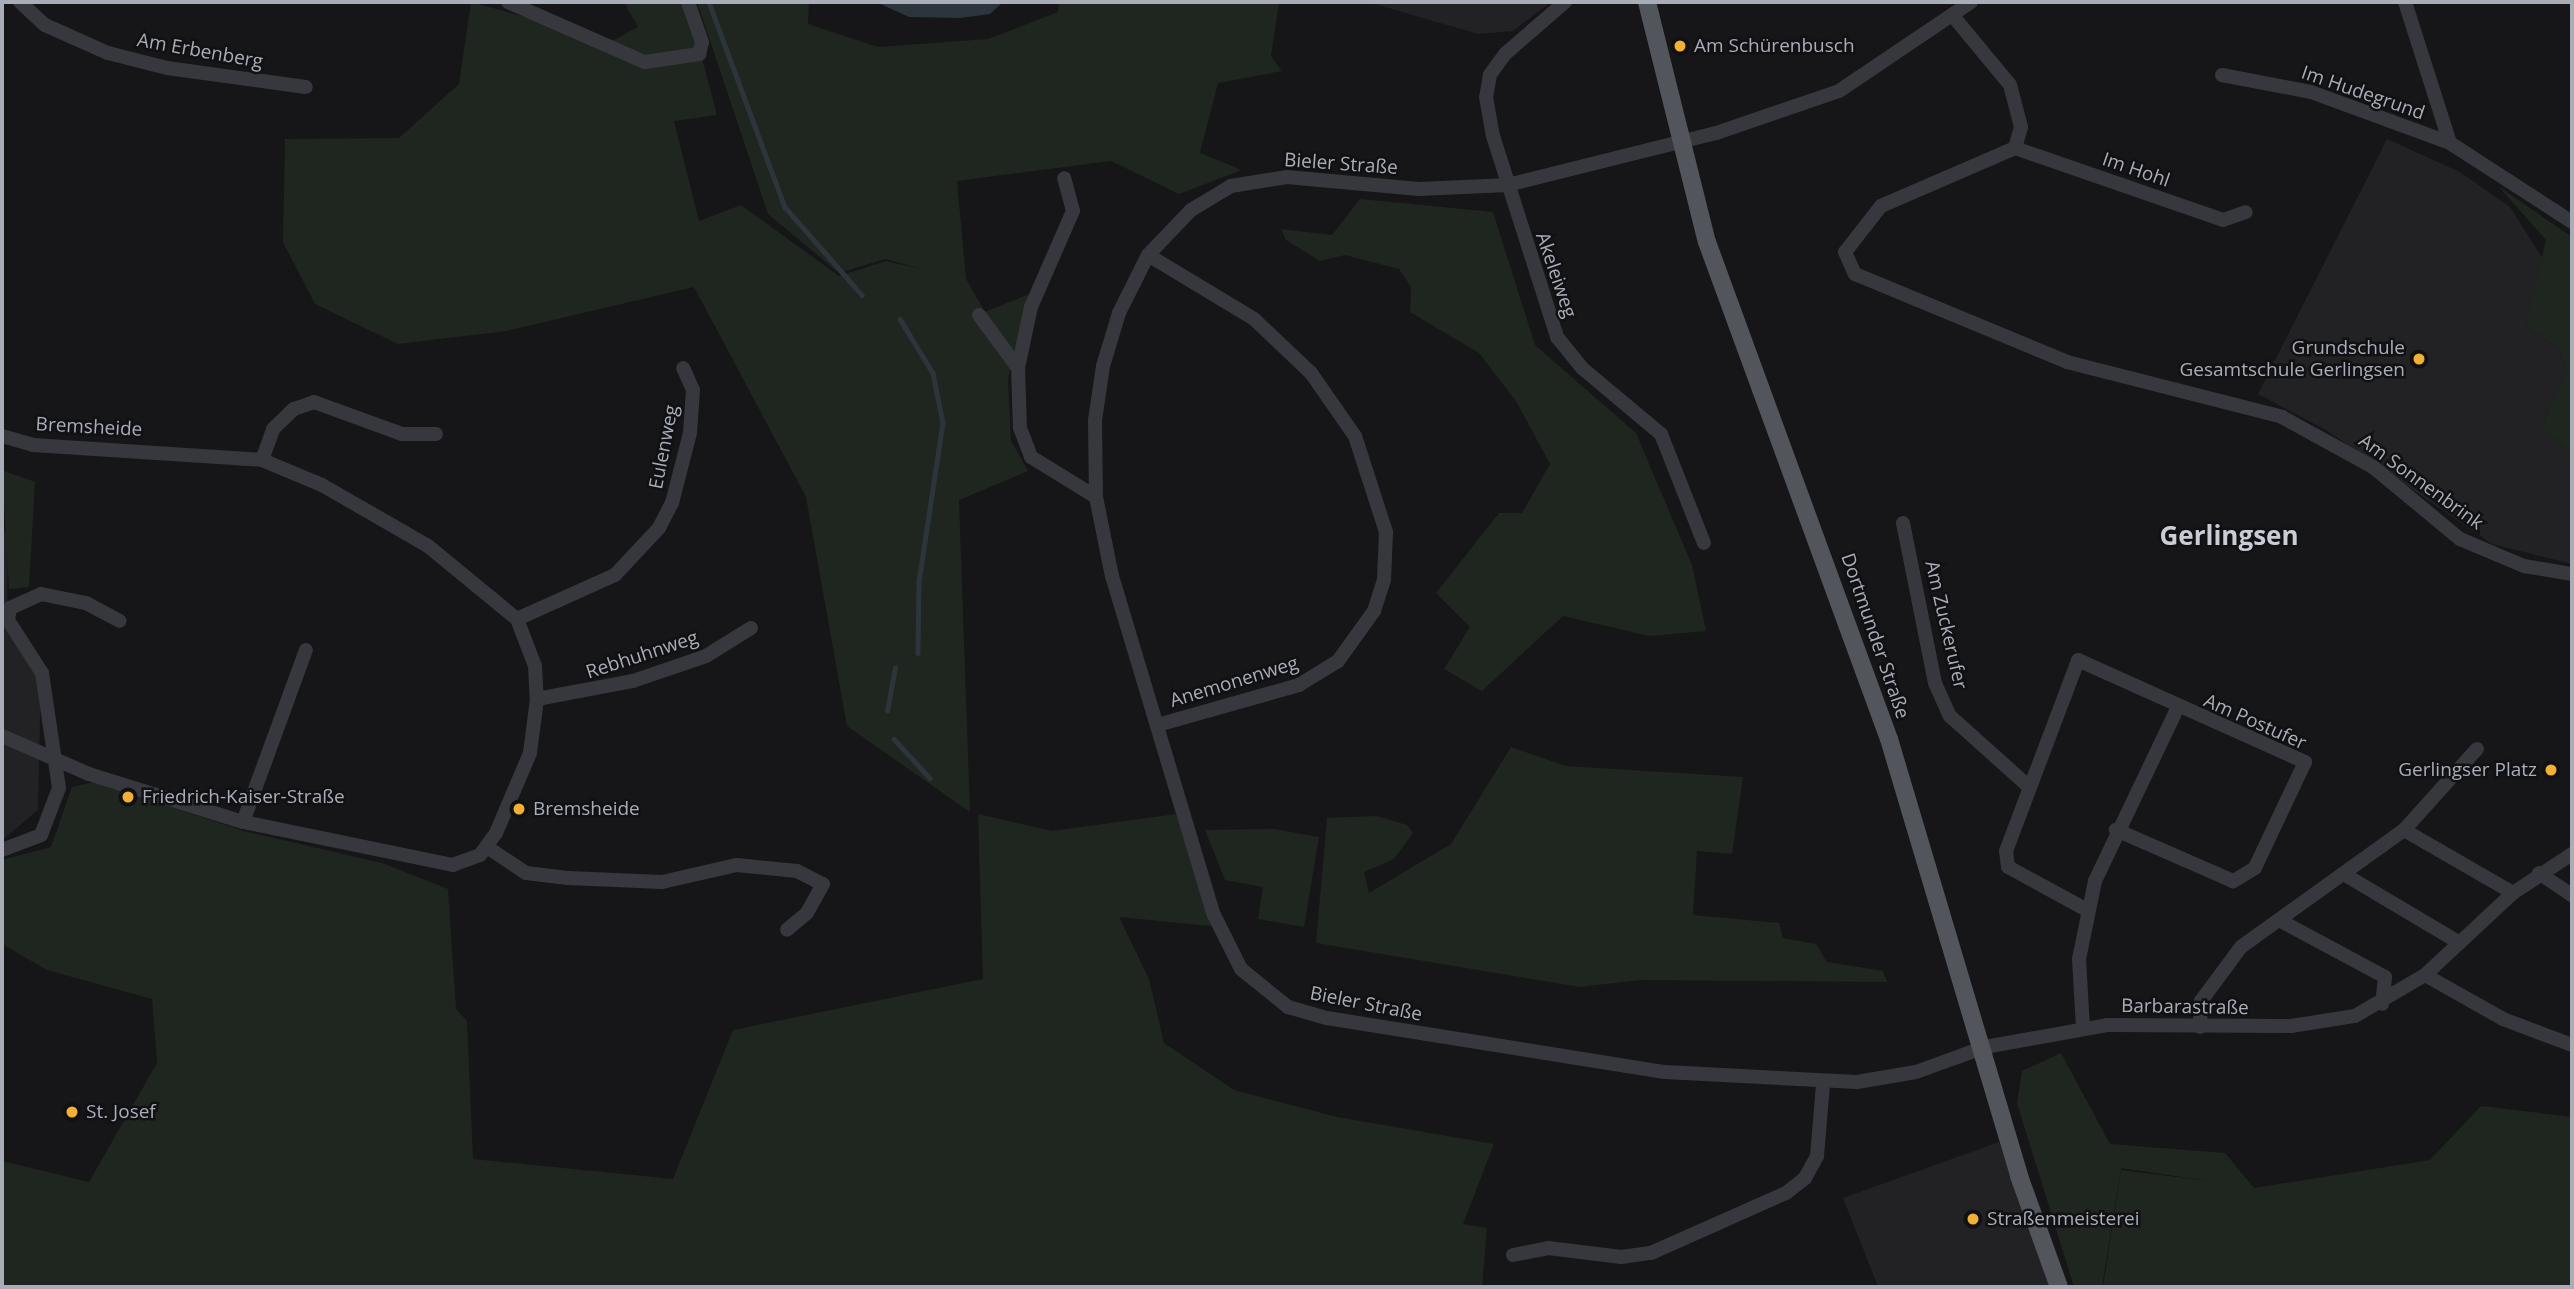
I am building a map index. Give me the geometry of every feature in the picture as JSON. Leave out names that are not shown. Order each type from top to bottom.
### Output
[{"type":"main road","name":"Dortmunder Straße","points":[[1647,2],[1679,143],[1707,242],[1884,727],[1985,1048],[2019,1176],[2059,1287]]},
{"type":"street","name":"Am Erbenberg","points":[[20,2],[45,25],[108,52],[167,68],[306,87]]},
{"type":"street","points":[[508,2],[645,62],[699,54],[702,42],[688,2]]},
{"type":"street","name":"Akeleiweg","points":[[1565,2],[1505,54],[1490,75],[1486,97],[1508,185],[1557,337],[1582,368],[1661,434],[1704,543]]},
{"type":"street","points":[[1679,143],[1839,92],[1971,2]]},
{"type":"street","name":"Im Hudegrund","points":[[2405,2],[2449,143]]},
{"type":"street","points":[[1953,16],[2010,85],[2021,127],[2015,148]]},
{"type":"street","name":"Im Hudegrund","points":[[2222,75],[2311,92],[2449,143],[2572,222]]},
{"type":"street","name":"Bieler Straße","points":[[1679,143],[1508,185],[1419,189],[1260,180],[1198,204],[1148,255],[1119,313],[1103,366],[1095,420],[1096,497],[1158,725],[1229,950],[1254,983],[1288,1007],[1627,1068],[1823,1084],[1916,1072],[1985,1048]]},
{"type":"street","name":"Im Hohl","points":[[2015,148],[2223,220],[2246,212]]},
{"type":"street","name":"Am Sonnenbrink","points":[[2015,148],[1881,206],[1845,252],[1855,274],[2067,362],[2282,417],[2373,467],[2460,539],[2524,566],[2572,574]]},
{"type":"street","points":[[1064,178],[1073,211],[1031,307],[1018,368],[1020,428],[1031,457],[1096,497]]},
{"type":"street","name":"Anemonenweg","points":[[1148,255],[1254,319],[1311,373],[1355,436],[1386,532],[1384,580],[1374,611],[1338,661],[1299,685],[1158,725]]},
{"type":"street","points":[[979,315],[1018,368]]},
{"type":"street","name":"Eulenweg","points":[[517,619],[615,575],[659,528],[672,503],[690,433],[693,390],[683,368]]},
{"type":"street","points":[[262,460],[274,429],[294,409],[314,402],[402,434],[436,434]]},
{"type":"street","name":"Bremsheide","points":[[2,436],[33,445],[262,460],[322,485],[428,547],[517,619]]},
{"type":"street","name":"Am Zuckerufer","points":[[1903,523],[1935,683],[1950,716],[2027,785]]},
{"type":"street","points":[[2,850],[32,842],[47,825],[59,788],[57,760],[42,673],[5,618],[10,608],[41,594],[86,603],[120,621]]},
{"type":"street","points":[[2,736],[57,760],[243,822],[453,866],[487,847],[530,752],[537,699],[535,666],[517,619]]},
{"type":"street","name":"Rebhuhnweg","points":[[537,699],[633,681],[706,656],[751,628]]},
{"type":"street","points":[[243,822],[306,650]]},
{"type":"street","name":"Am Postufer","points":[[2027,785],[2078,660],[2177,709],[2305,762],[2255,868],[2233,881],[2116,830]]},
{"type":"street","name":"Am Postufer","points":[[2082,1028],[2079,959],[2087,910],[2116,830],[2177,709]]},
{"type":"street","points":[[2200,1027],[2201,1001],[2218,971],[2281,921],[2347,876],[2404,830],[2477,749]]},
{"type":"street","points":[[2027,785],[2006,851],[2008,867],[2087,910]]},
{"type":"street","points":[[2404,830],[2513,892]]},
{"type":"street","points":[[487,847],[526,873],[568,878],[662,882],[737,865],[797,871],[823,884],[807,913],[787,930]]},
{"type":"street","name":"Barbarastraße","points":[[1985,1048],[2082,1028],[2302,1025],[2382,1004],[2425,975],[2513,892],[2572,854]]},
{"type":"street","points":[[2539,873],[2572,895]]},
{"type":"street","points":[[2347,876],[2460,943]]},
{"type":"street","points":[[2281,921],[2385,978],[2382,1004]]},
{"type":"street","points":[[2425,975],[2503,1019],[2572,1045]]},
{"type":"street","points":[[1513,1255],[1548,1248],[1621,1256],[1651,1253],[1786,1193],[1805,1178],[1817,1157],[1823,1084]]},
{"type":"shaded area","points":[[471,2],[612,41],[638,27],[624,2],[687,2],[717,115],[674,121],[699,221],[741,205],[839,276],[886,261],[926,270],[885,259],[839,273],[768,214],[697,2],[809,2],[808,24],[878,47],[988,39],[1058,12],[1059,2],[1279,2],[1271,56],[1282,71],[1218,83],[1200,153],[1242,170],[1179,194],[1111,161],[957,181],[966,279],[985,312],[1029,294],[1008,379],[1011,441],[1028,471],[959,500],[970,812],[847,726],[806,497],[694,287],[506,331],[398,344],[315,304],[283,242],[285,139],[399,138],[459,84]]},
{"type":"shaded area","points":[[876,2],[1003,2],[990,14],[960,18],[909,17]]},
{"type":"shaded area","points":[[1368,2],[1551,2],[1513,31],[1478,34]]},
{"type":"shaded area","name":"Grundschule Gesamtschule Gerlingsen","points":[[2387,139],[2460,172],[2510,207],[2543,259],[2526,327],[2558,347],[2567,371],[2541,427],[2572,454],[2572,564],[2492,544],[2326,430],[2258,394]]},
{"type":"shaded area","points":[[2498,186],[2572,237],[2572,454],[2541,427],[2567,371],[2558,347],[2526,327],[2546,240]]},
{"type":"shaded area","points":[[1360,199],[1493,212],[1535,345],[1636,433],[1692,565],[1706,631],[1649,636],[1563,616],[1482,691],[1444,669],[1470,627],[1436,593],[1499,513],[1522,513],[1550,464],[1516,401],[1479,353],[1410,312],[1411,287],[1399,269],[1345,255],[1320,261],[1286,240],[1281,229],[1332,235]]},
{"type":"shaded area","points":[[2,470],[35,482],[29,587],[9,589]]},
{"type":"shaded area","points":[[2,531],[8,533],[7,620],[41,673],[38,810],[2,840]]},
{"type":"shaded area","points":[[1511,747],[1566,766],[1743,777],[1732,854],[1697,851],[1693,915],[1779,923],[1783,938],[1816,944],[1827,962],[1883,971],[1887,982],[1640,980],[1580,987],[1316,943],[1327,818],[1377,816],[1407,825],[1413,833],[1394,859],[1364,872],[1369,893],[1451,844]]},
{"type":"shaded area","points":[[94,782],[244,831],[382,863],[448,889],[456,1009],[467,1021],[473,1159],[673,1179],[733,1030],[983,979],[978,814],[1052,831],[1176,814],[1211,926],[1119,917],[1149,979],[1164,1043],[1234,1090],[1337,1117],[1494,1144],[1463,1224],[1487,1228],[1482,1287],[2,1287],[2,1161],[89,1182],[157,1063],[152,999],[47,970],[2,944],[2,860],[51,847],[72,787]]},
{"type":"shaded area","points":[[1274,829],[1319,837],[1304,927],[1258,919],[1263,887],[1225,880],[1205,830]]},
{"type":"shaded area","points":[[2061,1053],[2110,1144],[2225,1153],[2254,1188],[2430,1160],[2481,1106],[2572,1117],[2572,1287],[2103,1287],[2121,1170],[2216,1182],[2121,1168],[2102,1287],[2074,1287],[2017,1103],[2022,1071]]},
{"type":"shaded area","points":[[1999,1142],[2052,1287],[1878,1287],[1843,1198]]},
{"type":"waterway","points":[[709,2],[785,207],[862,295]]},
{"type":"waterway","points":[[900,319],[933,373],[943,423],[919,581],[918,653]]},
{"type":"waterway","points":[[887,711],[895,668]]},
{"type":"waterway","points":[[894,739],[930,778]]},
{"type":"place","name":"Am Schürenbusch","points":[[1680,46]]},
{"type":"place","name":"Grundschule Gesamtschule Gerlingsen","points":[[2419,359]]},
{"type":"place","name":"Gerlingser Platz","points":[[2551,770]]},
{"type":"place","name":"Friedrich-Kaiser-Straße","points":[[128,797]]},
{"type":"place","name":"Bremsheide","points":[[519,809]]},
{"type":"place","name":"St. Josef","points":[[72,1112]]},
{"type":"place","name":"Straßenmeisterei","points":[[1973,1219]]},
{"type":"district","name":"Gerlingsen","points":[[2229,536]]}]
